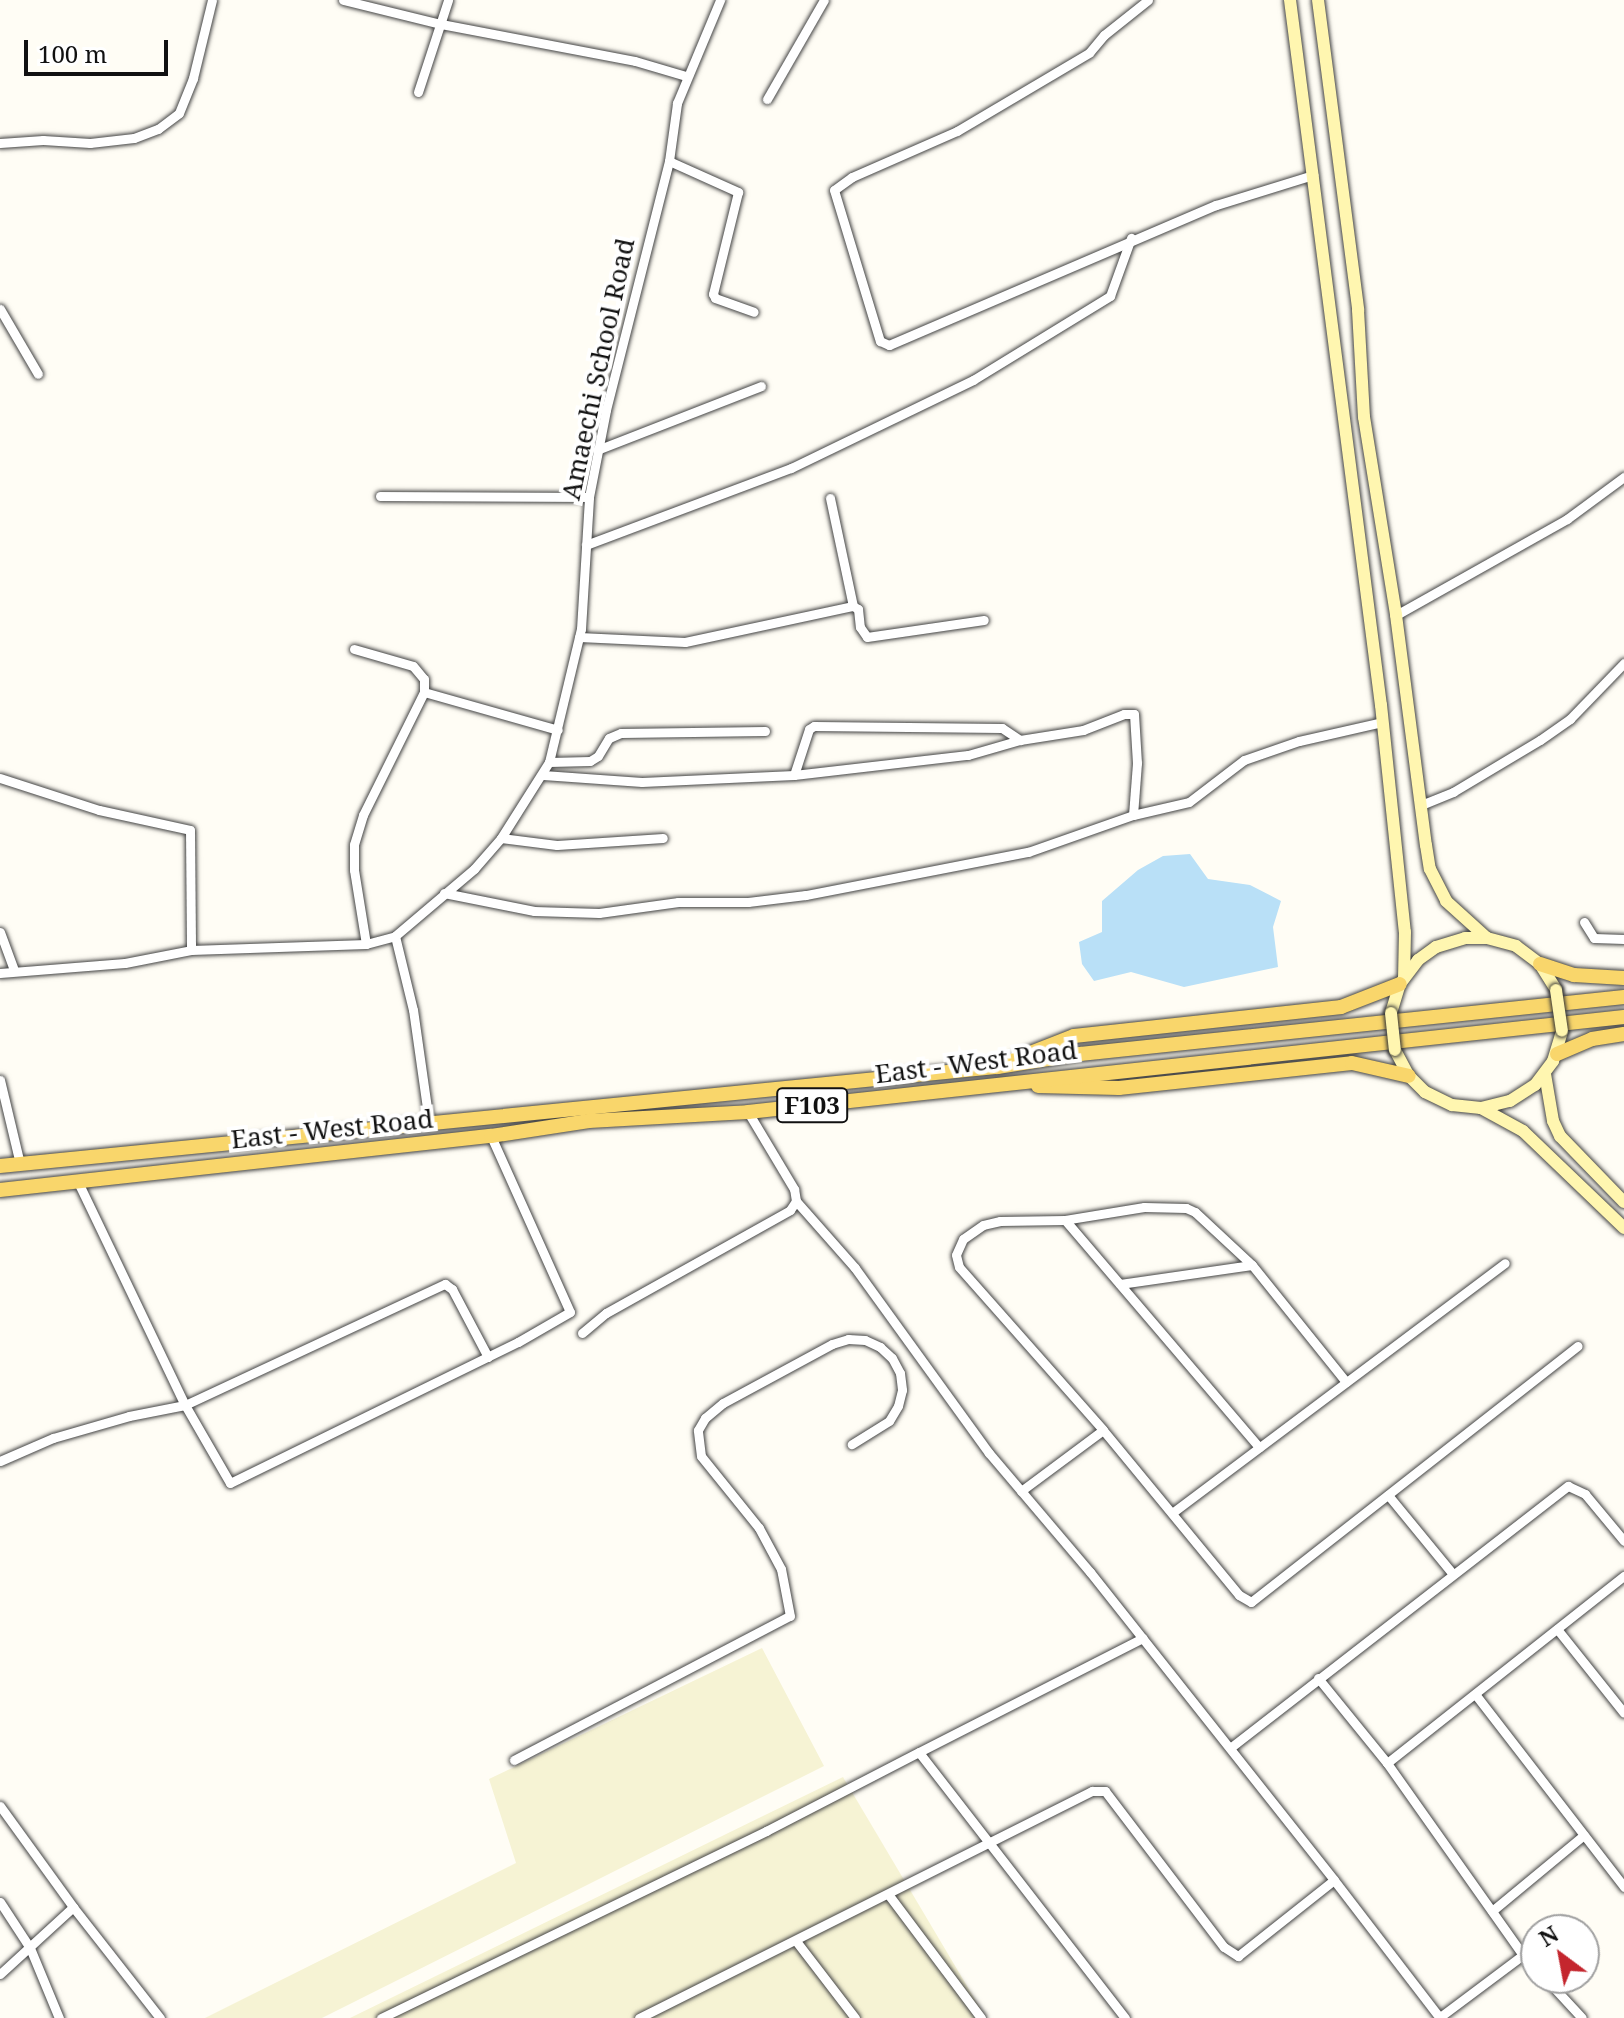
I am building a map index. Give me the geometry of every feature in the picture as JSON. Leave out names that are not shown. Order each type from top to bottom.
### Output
[{"type":"main road","points":[[1290,0],[1404,916],[1402,981],[1391,1013],[1395,1050],[1409,1076],[1438,1099],[1459,1107],[1481,1108],[1517,1098],[1545,1074],[1557,1054],[1562,1031],[1556,990],[1540,964]]},
{"type":"main road","points":[[1318,0],[1358,310],[1364,417],[1396,615],[1430,869],[1438,888],[1457,912],[1487,938]]},
{"type":"main road","points":[[998,1067],[1074,1036],[1341,1007],[1402,981],[1418,960],[1436,947],[1457,939],[1487,938],[1516,946],[1540,964],[1574,975],[1624,978]]},
{"type":"main road","name":"East - West Road","points":[[0,1166],[998,1067],[1080,1054],[1624,997]]},
{"type":"main road","name":"East - West Road","points":[[0,1190],[491,1136],[589,1121],[748,1112],[1102,1071],[1624,1017]]},
{"type":"main road","points":[[1557,1054],[1592,1039],[1624,1034]]},
{"type":"main road","points":[[1009,1084],[1086,1090],[1119,1088],[1352,1063],[1409,1076]]},
{"type":"main road","points":[[1545,1074],[1549,1105],[1560,1136],[1624,1202]]},
{"type":"main road","points":[[1481,1108],[1523,1131],[1624,1228]]},
{"type":"street","points":[[0,143],[43,140],[90,143],[134,138],[158,129],[179,113],[193,78],[212,0]]},
{"type":"street","points":[[343,0],[441,24],[635,61],[686,76]]},
{"type":"street","points":[[418,92],[448,0]]},
{"type":"street","name":"Amaechi School Road","points":[[395,936],[474,869],[501,838],[549,762],[579,637],[589,497],[597,450],[669,161],[677,103],[720,0]]},
{"type":"street","points":[[767,99],[824,0]]},
{"type":"street","points":[[1148,0],[1104,35],[1089,53],[957,131],[852,177],[834,190],[880,341],[889,345],[1131,238],[1216,205],[1313,175]]},
{"type":"street","points":[[669,161],[738,192],[713,294],[715,298],[754,312]]},
{"type":"street","points":[[586,545],[791,468],[973,380],[1110,296],[1131,238]]},
{"type":"street","points":[[0,309],[38,374]]},
{"type":"street","points":[[597,450],[761,386]]},
{"type":"street","points":[[1396,615],[1567,519],[1624,477]]},
{"type":"street","points":[[380,496],[589,497]]},
{"type":"street","points":[[830,498],[853,606]]},
{"type":"street","points":[[579,637],[685,642],[853,606],[858,609],[860,627],[867,637],[984,620]]},
{"type":"street","points":[[354,649],[419,669],[424,679],[424,692],[363,815],[354,845],[354,870],[366,944]]},
{"type":"street","points":[[1421,805],[1453,792],[1550,733],[1590,700],[1624,663]]},
{"type":"street","points":[[424,692],[558,730]]},
{"type":"street","points":[[543,775],[642,782],[794,775],[968,755],[1020,740],[1083,730],[1124,714],[1134,714],[1137,763],[1133,815]]},
{"type":"street","points":[[444,893],[534,911],[599,913],[678,902],[777,899],[1028,852],[1133,815],[1189,802],[1244,760],[1299,741],[1382,722]]},
{"type":"street","points":[[794,775],[809,729],[820,725],[1002,728],[1020,740]]},
{"type":"street","points":[[549,762],[590,761],[598,756],[609,738],[621,733],[765,731]]},
{"type":"street","points":[[0,778],[99,810],[190,830],[191,950]]},
{"type":"street","points":[[501,838],[557,845],[663,838]]},
{"type":"street","points":[[1584,922],[1594,938],[1624,939]]},
{"type":"street","points":[[0,932],[14,970]]},
{"type":"street","points":[[0,973],[125,963],[191,950],[366,944],[395,936],[413,1010],[429,1122]]},
{"type":"street","points":[[0,1080],[20,1164]]},
{"type":"street","points":[[748,1112],[794,1189],[796,1201],[855,1268],[989,1453],[1143,1638],[1440,2018],[1520,1957]]},
{"type":"street","points":[[78,1182],[185,1405],[230,1483],[488,1357],[570,1312],[491,1136]]},
{"type":"street","points":[[582,1333],[606,1313],[790,1210],[796,1201]]},
{"type":"street","points":[[1346,1382],[1252,1265],[1195,1212],[1186,1208],[1144,1207],[1065,1220],[1000,1221],[983,1225],[963,1239],[956,1255],[959,1267],[1103,1430],[1239,1595],[1251,1602],[1577,1346]]},
{"type":"street","points":[[1065,1220],[1259,1447]]},
{"type":"street","points":[[1172,1513],[1505,1263]]},
{"type":"street","points":[[1120,1284],[1252,1265]]},
{"type":"street","points":[[0,1461],[53,1438],[129,1416],[185,1405],[445,1284],[452,1289],[488,1357]]},
{"type":"street","points":[[514,1760],[790,1616],[781,1569],[759,1528],[701,1456],[698,1430],[712,1411],[832,1344],[848,1339],[865,1340],[880,1347],[892,1358],[900,1373],[902,1390],[898,1406],[889,1421],[852,1444]]},
{"type":"street","points":[[1021,1491],[1103,1430]]},
{"type":"street","points":[[1230,1748],[1568,1486],[1585,1494],[1624,1541]]},
{"type":"street","points":[[1388,1495],[1453,1574]]},
{"type":"street","points":[[1387,1763],[1624,1576]]},
{"type":"street","points":[[1557,1629],[1624,1713]]},
{"type":"street","points":[[381,2018],[738,1845],[1143,1638]]},
{"type":"street","points":[[1318,1678],[1387,1763],[1520,1951]]},
{"type":"street","points":[[1475,1694],[1624,1887]]},
{"type":"street","points":[[919,1752],[1125,2018]]},
{"type":"street","points":[[639,2018],[1092,1791],[1105,1791],[1224,1947],[1238,1956],[1334,1880]]},
{"type":"street","points":[[0,1806],[73,1907],[160,2018]]},
{"type":"street","points":[[1492,1911],[1584,1835]]},
{"type":"street","points":[[888,1894],[981,2018]]},
{"type":"street","points":[[0,1902],[30,1948],[59,2018]]},
{"type":"street","points":[[0,1974],[73,1907]]},
{"type":"street","points":[[796,1941],[855,2018]]},
{"type":"street","points":[[1560,1994],[1582,2018]]},
{"type":"shaded area","points":[[762,1648],[824,1766],[322,2018],[205,2018],[516,1863],[489,1779]]},
{"type":"shaded area","points":[[843,1777],[986,2018],[350,2018]]},
{"type":"water","points":[[1190,854],[1208,879],[1250,885],[1281,901],[1273,927],[1278,967],[1184,987],[1131,972],[1094,981],[1082,964],[1079,942],[1102,932],[1102,901],[1138,870],[1163,856]]}]
